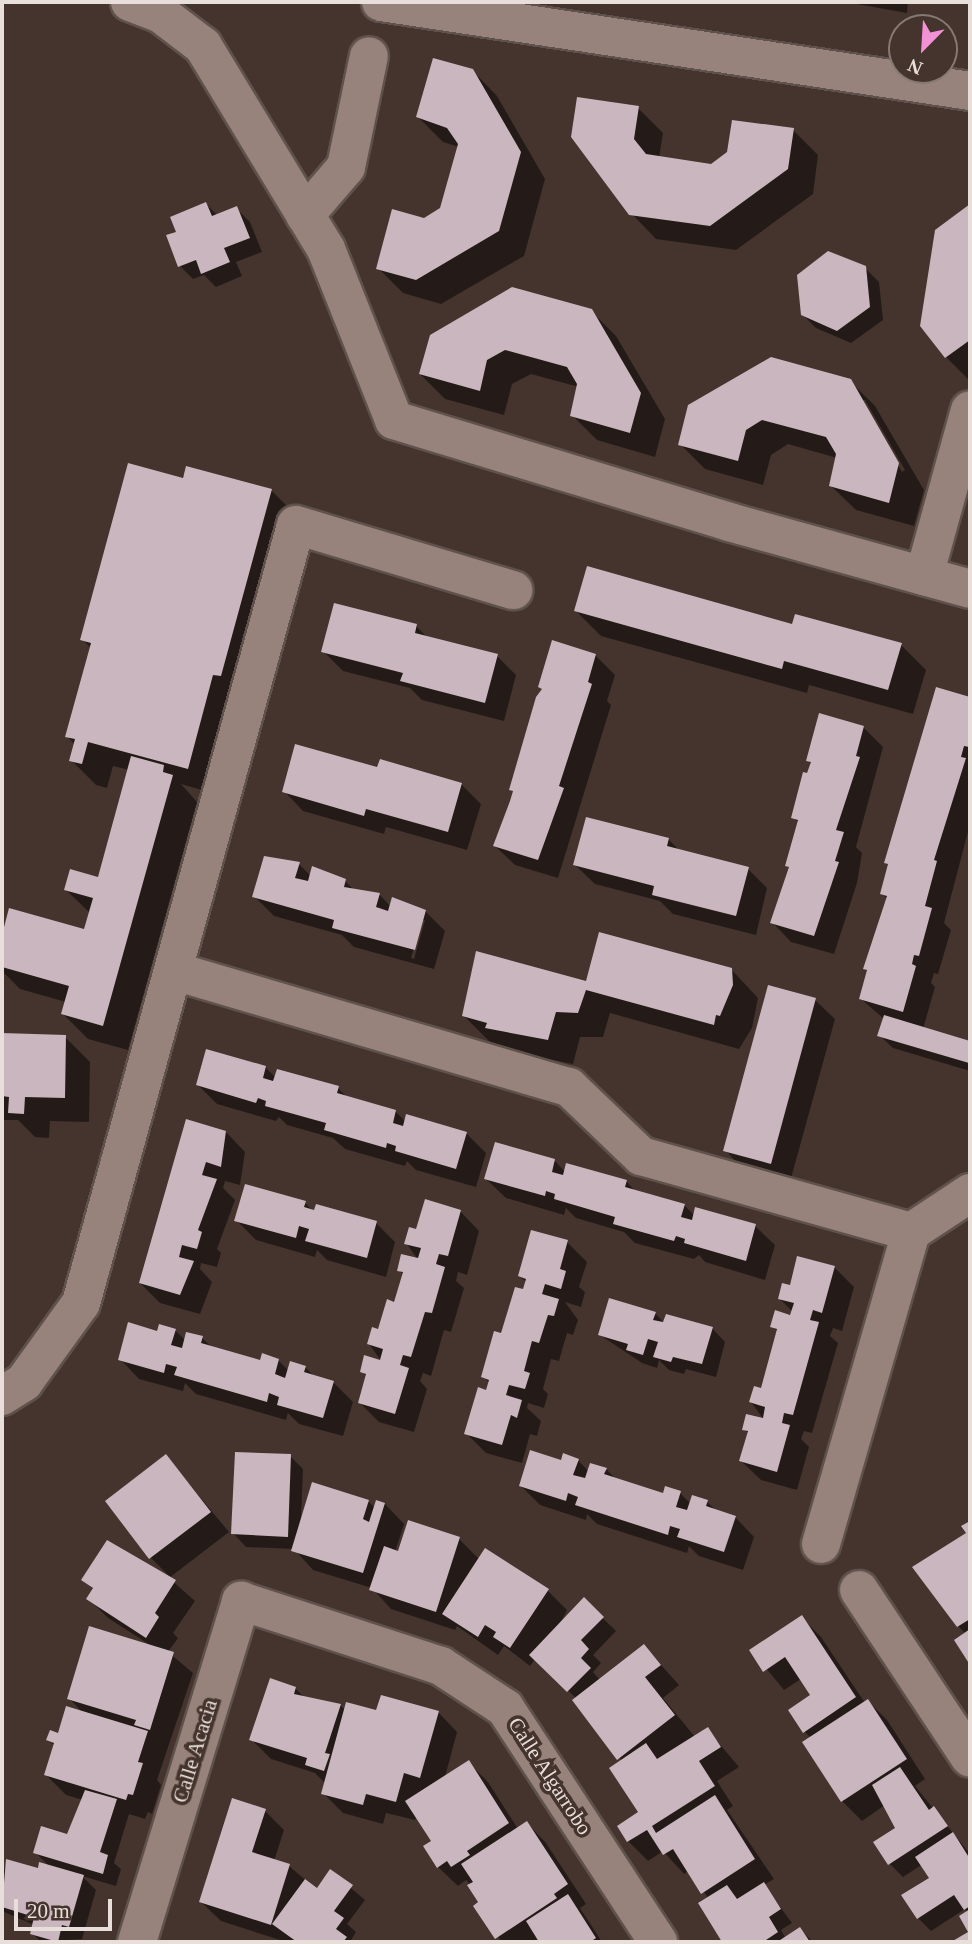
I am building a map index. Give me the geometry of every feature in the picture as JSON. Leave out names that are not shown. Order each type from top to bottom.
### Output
[{"type":"street","points":[[381,2],[970,91]]},
{"type":"street","points":[[161,6],[203,46],[327,249],[394,420],[970,589]]},
{"type":"street","points":[[305,215],[346,167],[369,56]]},
{"type":"street","points":[[924,576],[970,410]]},
{"type":"street","points":[[2,1396],[24,1382],[81,1303],[296,525],[513,590]]},
{"type":"street","points":[[174,971],[569,1087],[641,1156],[911,1232]]},
{"type":"street","points":[[821,1544],[911,1232],[970,1192]]},
{"type":"street","points":[[859,1590],[970,1758]]},
{"type":"street","name":"Calle Acacia","points":[[137,1942],[241,1601],[283,1615]]},
{"type":"street","name":"Calle Algarrobo","points":[[283,1615],[440,1666],[505,1708],[658,1942]]},
{"type":"building","points":[[433,58],[473,69],[521,152],[499,231],[416,280],[376,269],[392,209],[424,218],[440,208],[458,144],[447,128],[416,117]]},
{"type":"building","points":[[577,97],[639,106],[634,139],[646,154],[711,164],[727,152],[732,120],[794,128],[788,169],[710,226],[629,215],[571,137]]},
{"type":"building","points":[[206,202],[212,216],[237,206],[250,238],[224,248],[230,262],[201,274],[196,260],[178,267],[166,235],[176,232],[170,217]]},
{"type":"building","points":[[970,204],[970,340],[945,358],[920,326],[935,230]]},
{"type":"building","points":[[828,251],[866,266],[870,307],[837,331],[801,315],[797,275]]},
{"type":"building","points":[[512,287],[592,309],[641,393],[630,433],[570,416],[577,384],[567,367],[505,350],[487,360],[480,391],[419,374],[430,335]]},
{"type":"building","points":[[771,357],[851,379],[899,463],[889,503],[829,486],[836,454],[826,437],[762,420],[746,430],[738,461],[678,445],[688,405]]},
{"type":"building","points":[[128,463],[183,478],[186,466],[272,489],[221,676],[213,675],[188,769],[88,742],[82,764],[69,761],[75,739],[65,737],[91,643],[80,640]]},
{"type":"building","points":[[587,566],[792,624],[795,614],[902,643],[888,690],[784,661],[782,669],[574,611]]},
{"type":"building","points":[[334,603],[417,624],[415,633],[498,654],[485,703],[400,681],[403,673],[321,652]]},
{"type":"building","points":[[552,640],[596,654],[588,682],[592,684],[559,786],[564,788],[538,860],[493,846],[513,791],[509,790],[536,697],[542,689],[538,687]]},
{"type":"building","points":[[936,687],[970,697],[970,742],[969,747],[964,746],[961,757],[966,758],[934,860],[937,861],[925,906],[932,908],[919,956],[914,955],[912,964],[916,966],[903,1012],[859,999],[867,970],[863,969],[887,896],[880,894],[888,864],[884,863]]},
{"type":"building","points":[[819,713],[864,726],[856,756],[860,757],[836,830],[844,832],[835,861],[839,862],[814,936],[770,923],[789,867],[785,866],[798,820],[791,818],[803,772],[807,773],[811,762],[806,761]]},
{"type":"building","points":[[295,744],[377,767],[380,759],[462,783],[448,832],[366,809],[364,816],[282,792]]},
{"type":"building","points":[[131,756],[164,765],[163,772],[173,775],[103,1026],[61,1014],[69,986],[2,967],[2,935],[9,908],[84,929],[93,898],[64,890],[70,869],[98,877]]},
{"type":"building","points":[[586,817],[669,838],[667,846],[749,867],[736,916],[652,895],[654,886],[573,865]]},
{"type":"building","points":[[264,856],[300,862],[295,878],[308,881],[312,866],[346,879],[344,887],[380,893],[376,907],[388,911],[392,897],[426,910],[415,950],[332,928],[334,920],[252,897]]},
{"type":"building","points":[[599,932],[732,968],[733,985],[720,1016],[716,1015],[714,1025],[586,990],[578,1013],[556,1012],[548,1040],[485,1028],[487,1023],[462,1016],[476,951],[586,981]]},
{"type":"building","points":[[768,985],[816,998],[771,1164],[723,1151]]},
{"type":"building","points":[[884,1015],[970,1041],[969,1063],[877,1036]]},
{"type":"building","points":[[2,1033],[66,1035],[65,1098],[25,1097],[24,1114],[8,1113],[9,1097],[2,1096]]},
{"type":"building","points":[[206,1049],[266,1066],[263,1078],[273,1081],[277,1069],[339,1086],[337,1093],[396,1110],[393,1123],[403,1126],[406,1114],[467,1132],[456,1169],[395,1151],[396,1146],[387,1143],[386,1148],[324,1130],[326,1123],[265,1106],[266,1101],[258,1098],[256,1103],[196,1085]]},
{"type":"building","points":[[186,1119],[226,1131],[221,1167],[206,1162],[202,1175],[217,1179],[198,1230],[202,1232],[197,1249],[182,1245],[179,1257],[194,1261],[180,1295],[139,1283]]},
{"type":"building","points":[[495,1142],[555,1159],[552,1172],[563,1175],[566,1163],[627,1180],[625,1187],[685,1204],[681,1217],[692,1220],[695,1207],[756,1224],[746,1261],[684,1243],[685,1239],[676,1236],[674,1241],[613,1224],[615,1217],[554,1199],[555,1194],[546,1191],[545,1196],[484,1179]]},
{"type":"building","points":[[245,1184],[306,1201],[304,1207],[314,1210],[316,1204],[377,1221],[367,1258],[305,1241],[309,1229],[299,1226],[296,1238],[234,1221]]},
{"type":"building","points":[[425,1199],[461,1210],[448,1256],[439,1254],[436,1264],[445,1267],[432,1313],[425,1312],[411,1357],[403,1355],[400,1365],[409,1368],[395,1414],[358,1403],[366,1374],[360,1372],[364,1355],[380,1360],[383,1349],[367,1344],[372,1327],[378,1329],[387,1299],[394,1302],[403,1272],[397,1271],[401,1254],[418,1258],[421,1248],[404,1244],[409,1227],[416,1229]]},
{"type":"building","points":[[531,1230],[568,1240],[560,1269],[566,1271],[561,1289],[545,1284],[542,1294],[559,1299],[554,1316],[548,1315],[539,1343],[532,1341],[524,1371],[530,1373],[525,1389],[509,1385],[506,1395],[522,1400],[517,1418],[511,1415],[502,1445],[464,1434],[478,1387],[486,1390],[489,1380],[481,1377],[494,1331],[501,1333],[515,1287],[523,1289],[526,1279],[518,1276]]},
{"type":"building","points":[[797,1256],[835,1266],[822,1313],[813,1310],[810,1320],[819,1322],[793,1415],[784,1413],[782,1423],[790,1425],[777,1472],[739,1461],[748,1431],[742,1430],[746,1414],[763,1418],[765,1407],[749,1402],[754,1386],[761,1388],[777,1329],[770,1327],[775,1310],[790,1315],[794,1303],[778,1299],[782,1283],[790,1285]]},
{"type":"building","points":[[609,1298],[656,1312],[653,1320],[663,1322],[666,1314],[713,1327],[702,1364],[673,1357],[671,1362],[653,1357],[658,1342],[648,1339],[643,1355],[626,1350],[628,1344],[598,1335]]},
{"type":"building","points":[[128,1322],[157,1331],[159,1324],[176,1329],[171,1345],[182,1348],[186,1332],[203,1336],[201,1343],[260,1360],[262,1353],[279,1359],[275,1374],[285,1378],[290,1361],[306,1366],[304,1372],[334,1381],[323,1418],[277,1405],[279,1397],[269,1393],[267,1402],[174,1375],[177,1367],[166,1364],[164,1373],[118,1360]]},
{"type":"building","points":[[530,1450],[561,1460],[563,1453],[579,1459],[573,1475],[585,1478],[590,1463],[607,1468],[604,1474],[663,1493],[665,1486],[681,1491],[676,1507],[687,1510],[692,1495],[708,1500],[706,1506],[736,1516],[724,1552],[677,1537],[680,1529],[670,1526],[668,1535],[575,1505],[578,1497],[568,1493],[566,1501],[519,1486]]},
{"type":"building","points":[[235,1452],[291,1454],[288,1537],[231,1534]]},
{"type":"building","points":[[166,1454],[211,1512],[149,1559],[105,1501]]},
{"type":"building","points":[[312,1482],[369,1500],[363,1519],[369,1522],[376,1500],[385,1503],[363,1573],[291,1551]]},
{"type":"building","points":[[408,1520],[460,1537],[436,1612],[369,1590],[384,1546],[398,1551]]},
{"type":"building","points":[[970,1521],[970,1619],[957,1627],[912,1567],[966,1533],[961,1526]]},
{"type":"building","points":[[107,1540],[176,1580],[155,1613],[159,1617],[146,1638],[86,1599],[93,1588],[81,1580]]},
{"type":"building","points":[[485,1548],[549,1589],[510,1648],[493,1637],[496,1632],[485,1625],[478,1637],[442,1614]]},
{"type":"building","points":[[584,1597],[604,1617],[581,1640],[589,1649],[581,1658],[591,1668],[567,1692],[529,1655]]},
{"type":"building","points":[[802,1615],[856,1697],[803,1733],[788,1710],[810,1695],[785,1657],[763,1672],[749,1650]]},
{"type":"building","points":[[89,1626],[174,1652],[150,1730],[134,1725],[136,1720],[67,1699]]},
{"type":"building","points":[[970,1629],[970,1665],[954,1640]]},
{"type":"building","points":[[644,1644],[661,1665],[645,1677],[675,1715],[617,1760],[572,1700]]},
{"type":"building","points":[[270,1678],[296,1687],[294,1694],[341,1704],[325,1753],[330,1754],[324,1771],[305,1765],[307,1758],[249,1740]]},
{"type":"building","points":[[381,1695],[439,1711],[420,1778],[404,1773],[396,1802],[366,1794],[363,1805],[321,1794],[346,1702],[376,1710]]},
{"type":"building","points":[[868,1699],[907,1759],[841,1802],[802,1742]]},
{"type":"building","points":[[66,1706],[148,1731],[138,1762],[143,1763],[133,1795],[128,1794],[126,1800],[44,1775],[54,1743],[46,1740],[50,1730],[58,1733]]},
{"type":"building","points":[[708,1727],[721,1747],[699,1761],[715,1786],[652,1826],[656,1833],[715,1795],[755,1859],[701,1894],[673,1849],[663,1855],[647,1830],[627,1842],[617,1826],[638,1812],[609,1768],[646,1743],[657,1759]]},
{"type":"building","points":[[469,1760],[509,1823],[467,1851],[470,1855],[451,1867],[447,1861],[437,1868],[423,1846],[431,1841],[405,1801]]},
{"type":"building","points":[[900,1767],[929,1810],[934,1806],[948,1826],[888,1865],[873,1842],[895,1828],[872,1785]]},
{"type":"building","points":[[85,1790],[117,1799],[100,1852],[108,1855],[103,1874],[33,1853],[41,1826],[67,1834]]},
{"type":"building","points":[[232,1798],[266,1809],[252,1852],[290,1864],[271,1925],[199,1902]]},
{"type":"building","points":[[527,1821],[568,1884],[554,1894],[557,1898],[495,1939],[473,1906],[478,1902],[467,1885],[473,1882],[461,1864]]},
{"type":"building","points":[[953,1832],[970,1859],[970,1906],[964,1910],[954,1895],[917,1919],[901,1895],[929,1878],[915,1857]]},
{"type":"building","points":[[6,1859],[38,1868],[39,1862],[84,1875],[69,1927],[62,1925],[58,1942],[30,1934],[34,1917],[2,1907]]},
{"type":"building","points":[[330,1869],[353,1885],[334,1911],[344,1918],[336,1929],[347,1937],[343,1942],[297,1942],[272,1924],[305,1879],[317,1888]]},
{"type":"building","points":[[764,1882],[781,1909],[769,1917],[778,1932],[763,1942],[722,1942],[698,1903],[727,1885],[737,1899]]},
{"type":"building","points":[[568,1894],[596,1938],[590,1942],[539,1942],[526,1921]]},
{"type":"building","points":[[970,1909],[970,1942],[951,1942],[968,1932],[959,1916]]},
{"type":"building","points":[[800,1927],[810,1942],[777,1942]]}]
